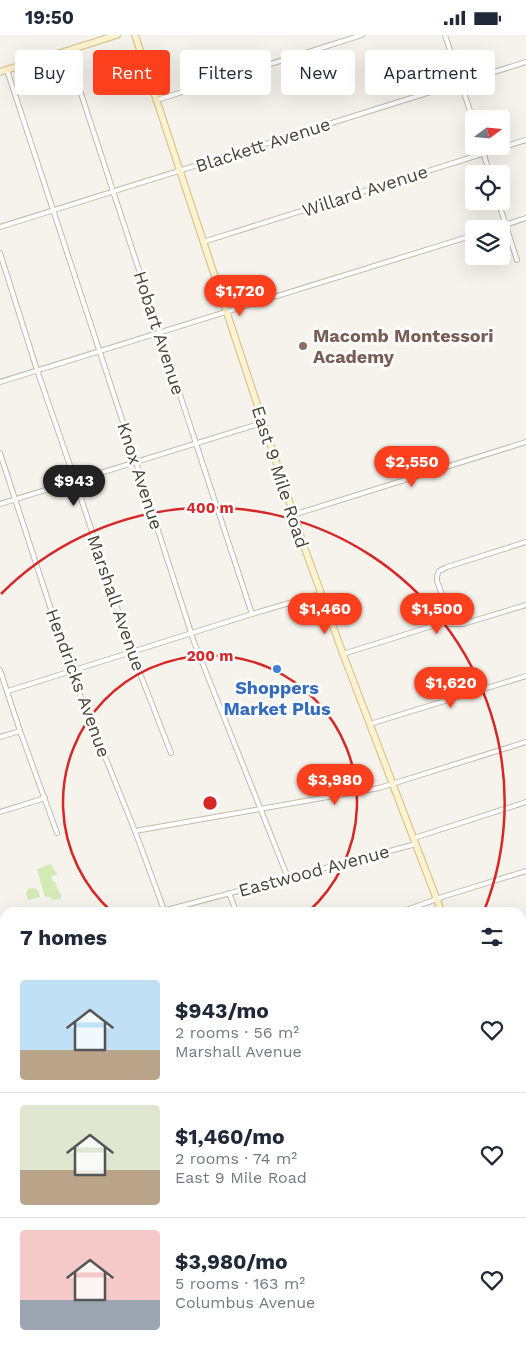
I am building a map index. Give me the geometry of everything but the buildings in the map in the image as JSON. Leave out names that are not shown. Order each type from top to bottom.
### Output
[{"type":"main road","points":[[70,50],[117,35]]},
{"type":"main road","name":"East 9 Mile Road","points":[[135,35],[320,594],[440,907]]},
{"type":"main road","points":[[3,71],[15,67]]},
{"type":"street","points":[[157,100],[362,35]]},
{"type":"street","points":[[445,35],[450,50]]},
{"type":"street","name":"Blackett Avenue","points":[[495,72],[526,62]]},
{"type":"street","name":"Knox Avenue","points":[[3,71],[53,210],[192,633],[288,878]]},
{"type":"street","name":"Hobart Avenue","points":[[81,95],[252,614]]},
{"type":"street","name":"Blackett Avenue","points":[[0,227],[422,95]]},
{"type":"street","points":[[464,95],[469,110]]},
{"type":"street","name":"Willard Avenue","points":[[510,145],[526,140]]},
{"type":"street","name":"Willard Avenue","points":[[204,242],[478,155]]},
{"type":"street","points":[[510,224],[526,218]]},
{"type":"street","points":[[0,382],[465,238]]},
{"type":"street","points":[[510,238],[517,260]]},
{"type":"street","name":"Marshall Avenue","points":[[0,253],[37,371],[132,653],[171,753]]},
{"type":"street","points":[[0,505],[262,423]]},
{"type":"street","points":[[293,515],[526,442]]},
{"type":"street","name":"Hendricks Avenue","points":[[0,453],[72,671],[163,907]]},
{"type":"street","points":[[453,625],[437,581],[436,576],[439,571],[526,542]]},
{"type":"street","points":[[8,691],[320,594]]},
{"type":"street","points":[[343,654],[432,626],[441,624],[463,625],[526,605]]},
{"type":"street","points":[[0,670],[57,833]]},
{"type":"street","points":[[370,725],[526,676]]},
{"type":"street","points":[[0,737],[20,731]]},
{"type":"street","points":[[135,831],[379,788],[526,742]]},
{"type":"street","points":[[0,812],[45,798]]},
{"type":"street","name":"Eastwood Avenue","points":[[175,907],[288,878],[415,841],[526,802]]},
{"type":"street","points":[[416,907],[526,871]]},
{"type":"street","points":[[229,893],[234,907]]},
{"type":"green space","points":[[51,864],[57,874],[51,877],[60,894],[62,894],[60,899],[52,900],[51,897],[44,895],[37,869]]},
{"type":"green space","points":[[28,889],[38,890],[40,897],[28,900],[26,893]]},
{"type":"place","name":"Macomb Montessori Academy","points":[[303,346]]},
{"type":"place","name":"Shoppers Market Plus","points":[[277,669]]}]
